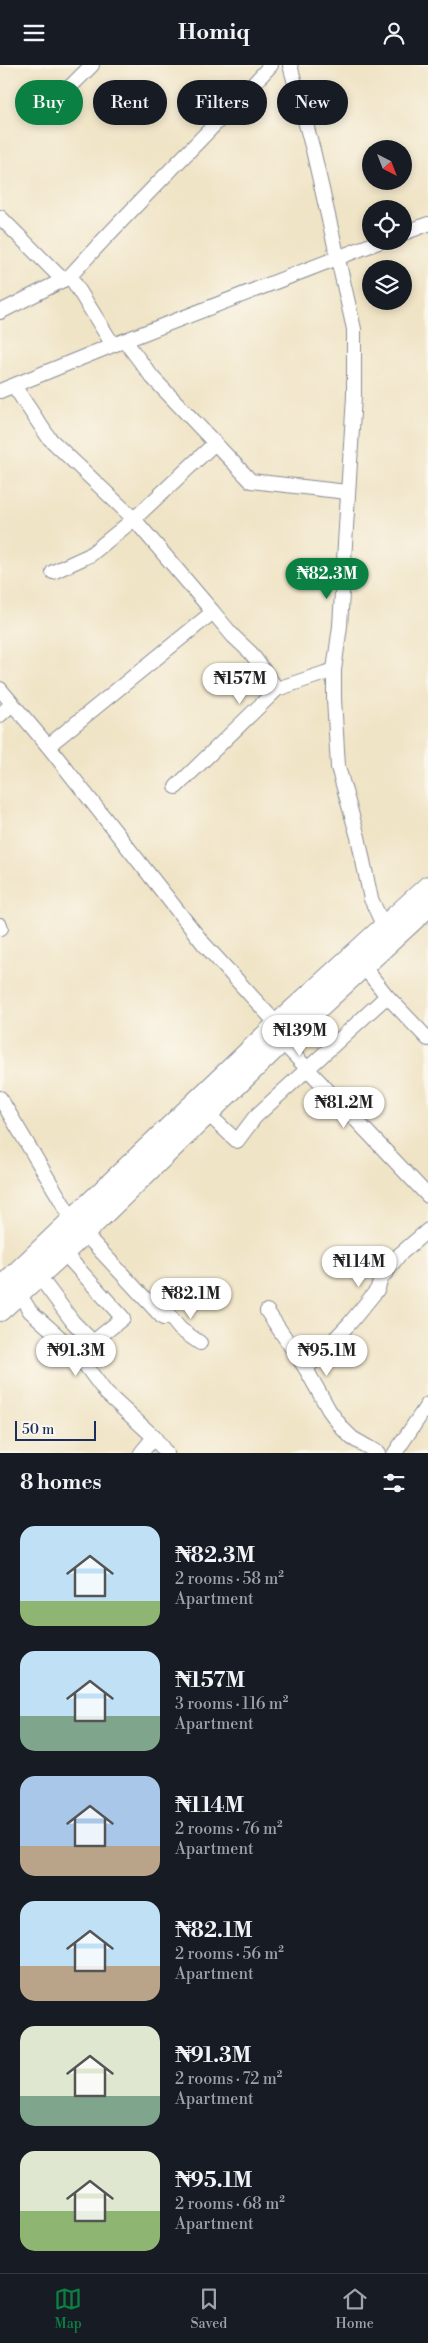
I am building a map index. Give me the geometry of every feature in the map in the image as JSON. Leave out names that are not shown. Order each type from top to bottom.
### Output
[{"type":"highway","points":[[0,1311],[64,1253],[78,1226],[280,1033],[384,927],[428,886]]},
{"type":"highway","points":[[0,1288],[78,1226],[208,1114],[280,1033],[363,966],[428,907]]},
{"type":"street","points":[[77,80],[92,65]]},
{"type":"street","points":[[0,312],[66,278],[271,65]]},
{"type":"street","points":[[290,65],[313,150],[354,329],[354,395],[340,626],[334,670],[338,767],[358,837],[371,899],[384,927]]},
{"type":"street","points":[[0,217],[66,278],[119,343],[251,481],[348,492]]},
{"type":"street","points":[[412,230],[428,224]]},
{"type":"street","points":[[0,391],[362,248]]},
{"type":"street","points":[[14,386],[48,438],[134,519],[233,637],[251,653],[277,689]]},
{"type":"street","points":[[53,572],[90,555],[134,519],[215,443]]},
{"type":"street","points":[[48,746],[213,612]]},
{"type":"street","points":[[176,787],[277,689],[334,670]]},
{"type":"street","points":[[0,689],[48,746],[203,943],[280,1033],[308,1069],[428,1196]]},
{"type":"street","points":[[0,715],[12,704]]},
{"type":"street","points":[[363,966],[387,997],[428,1039]]},
{"type":"street","points":[[208,1114],[237,1141],[256,1117],[387,997]]},
{"type":"street","points":[[0,1098],[78,1226],[165,1316],[200,1343]]},
{"type":"street","points":[[306,1369],[350,1323],[377,1290],[381,1279],[399,1255],[428,1230]]},
{"type":"street","points":[[39,1276],[73,1322],[93,1342],[123,1318],[64,1253]]},
{"type":"street","points":[[23,1289],[23,1300],[30,1311],[74,1350],[106,1393],[154,1437],[166,1453]]},
{"type":"street","points":[[267,1311],[306,1369],[329,1410],[342,1428],[352,1438],[378,1453]]},
{"type":"street","points":[[395,1453],[428,1404]]},
{"type":"street","points":[[141,1453],[154,1437]]}]
